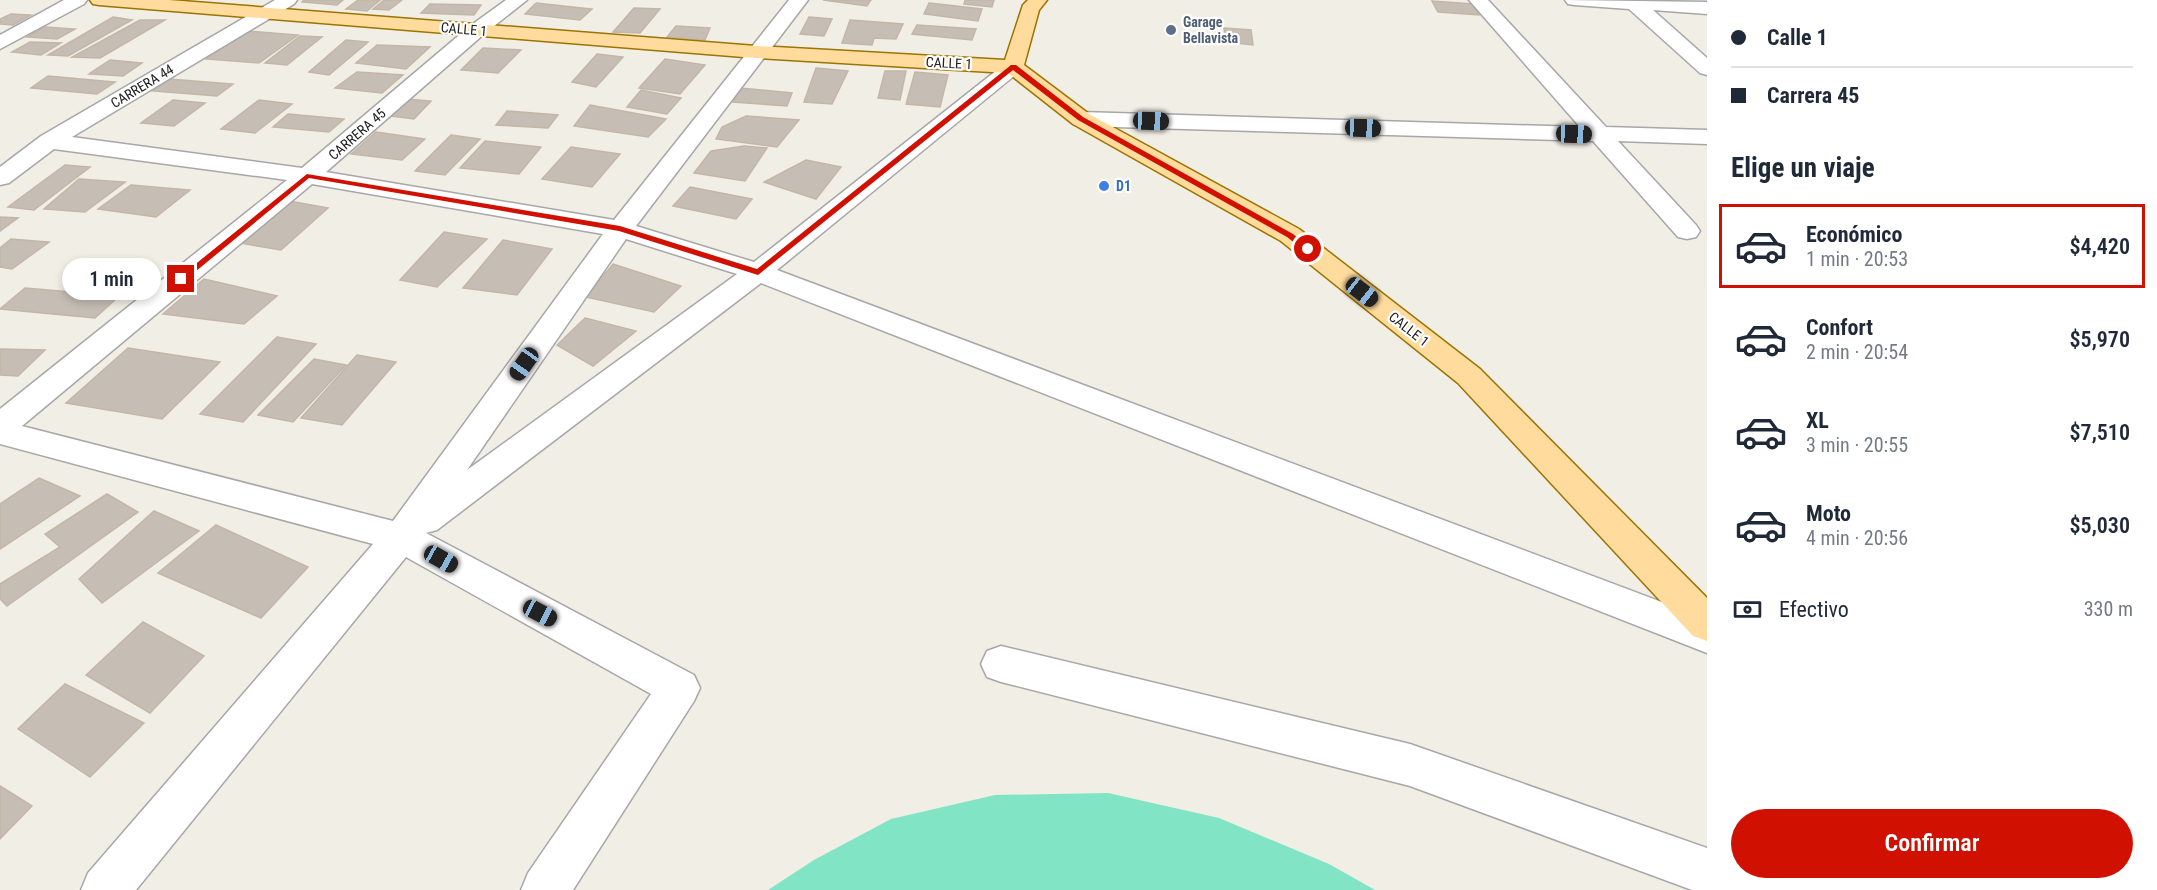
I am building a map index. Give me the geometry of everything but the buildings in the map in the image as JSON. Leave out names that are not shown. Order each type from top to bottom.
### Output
[{"type":"main road","name":"CALLE 1","points":[[99,0],[756,52],[1013,67],[1081,118],[1290,235],[1469,376],[1707,624]]},
{"type":"main road","points":[[1013,67],[1030,9],[1038,0]]},
{"type":"street","points":[[0,43],[78,0]]},
{"type":"street","name":"CARRERA 44","points":[[0,178],[49,141],[288,0]]},
{"type":"street","name":"CARRERA 45","points":[[0,426],[307,176],[477,30],[518,0]]},
{"type":"street","points":[[105,890],[401,537],[620,229],[756,52],[799,0]]},
{"type":"street","points":[[1479,0],[1598,135],[1687,231]]},
{"type":"street","points":[[1574,0],[1707,8]]},
{"type":"street","points":[[1633,2],[1707,69]]},
{"type":"street","points":[[401,537],[758,272],[1013,67]]},
{"type":"street","points":[[1081,118],[1707,137]]},
{"type":"street","points":[[49,141],[307,176],[620,229],[758,272],[1707,636]]},
{"type":"street","points":[[0,432],[401,537],[679,688],[544,890]]},
{"type":"street","points":[[1001,664],[1410,765],[1707,872]]},
{"type":"green space","points":[[1108,793],[1219,818],[1329,864],[1375,890],[768,890],[814,860],[891,819],[995,795]]},
{"type":"place","name":"Garage Bellavista","points":[[1171,30]]},
{"type":"place","name":"D1","points":[[1104,186]]},
{"type":"route","points":[[181,279],[307,176],[620,229],[758,272],[1013,67],[1081,118],[1290,235],[1308,249]]}]
